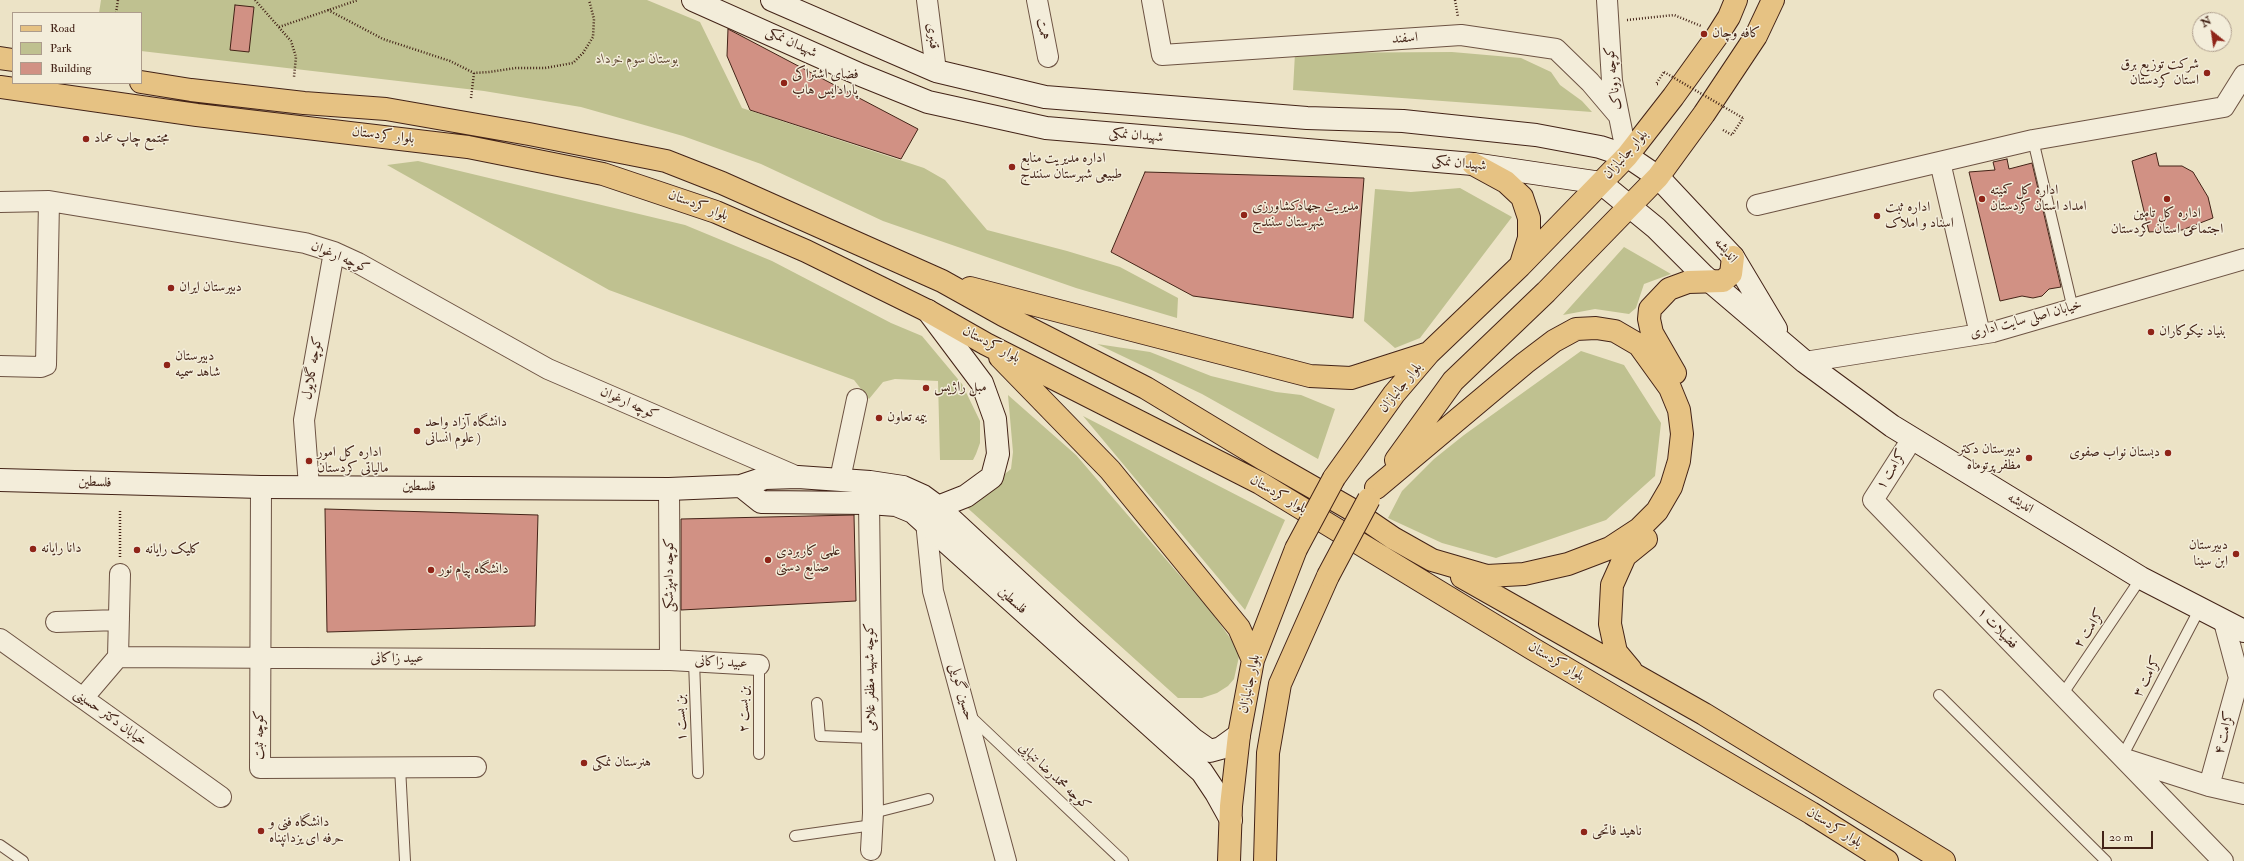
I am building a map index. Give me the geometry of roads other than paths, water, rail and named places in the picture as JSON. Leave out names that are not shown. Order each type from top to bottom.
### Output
[{"type":"main road","name":"بلوار جانبازان","points":[[1229,861],[1231,820],[1239,735],[1253,660],[1296,549],[1334,478],[1394,394],[1429,353],[1520,266],[1627,156],[1673,97],[1717,36],[1729,17],[1736,0]]},
{"type":"main road","name":"بلوار جانبازان","points":[[1265,861],[1268,753],[1280,684],[1328,576],[1372,494],[1453,381],[1546,292],[1658,177],[1704,114],[1756,36],[1773,0]]},
{"type":"main road","points":[[0,58],[12,60]]},
{"type":"main road","name":"بلوار کردستان","points":[[142,82],[191,90],[304,104],[386,109],[529,134],[666,161],[786,210],[942,281],[1003,315],[1146,388],[1265,460],[1349,508],[1393,538],[1704,714],[1944,861]]},
{"type":"main road","name":"بلوار کردستان","points":[[0,87],[197,115],[462,146],[603,174],[716,212],[806,251],[928,311],[986,344],[1260,483],[1811,813],[1886,861]]},
{"type":"main road","points":[[1473,164],[1506,182],[1522,197],[1529,218],[1528,238],[1520,266]]},
{"type":"main road","points":[[1635,675],[1616,652],[1610,624],[1612,585],[1625,556],[1650,535],[1668,517],[1684,490],[1693,459],[1694,430],[1689,405],[1676,376],[1652,332],[1649,319],[1650,309],[1669,289],[1688,282],[1723,281],[1732,274],[1733,257]]},
{"type":"main road","points":[[942,281],[1310,376],[1351,378],[1429,353]]},
{"type":"main road","name":"بلوار کردستان","points":[[1372,494],[1525,363],[1554,341],[1576,329],[1596,328],[1615,331],[1639,345],[1653,362],[1670,388],[1679,410],[1682,434],[1679,461],[1672,487],[1657,511],[1639,529],[1610,548],[1568,564],[1524,574],[1487,576],[1432,560]]},
{"type":"main road","points":[[986,344],[1110,470],[1239,628],[1253,660]]},
{"type":"main road","points":[[1688,740],[1704,714]]},
{"type":"street","name":"شهیدان نمکی","points":[[693,0],[860,75],[928,102],[1046,128],[1473,164],[1601,183]]},
{"type":"street","points":[[772,0],[936,71],[1046,97],[1307,118],[1403,121],[1536,135],[1600,147],[1627,156]]},
{"type":"street","name":"قنبری","points":[[929,0],[936,71]]},
{"type":"street","name":"همت","points":[[1037,0],[1048,57]]},
{"type":"street","name":"اسفند","points":[[1152,0],[1162,55],[1461,35],[1556,49],[1590,82],[1618,115]]},
{"type":"street","name":"کوچه روناک","points":[[1607,0],[1612,80],[1627,156]]},
{"type":"street","points":[[1757,205],[2033,140],[2224,107],[2244,75]]},
{"type":"street","name":"اندیشه","points":[[1627,156],[1658,177],[1733,257],[1775,327],[1805,362]]},
{"type":"street","points":[[1940,162],[1980,334]]},
{"type":"street","name":"اندیشه","points":[[1601,183],[1631,206],[1711,282],[1805,362],[1912,439],[2141,578],[2199,610],[2244,631]]},
{"type":"street","points":[[0,366],[41,367],[46,365],[49,201]]},
{"type":"street","name":"کوچه ارغوان","points":[[0,202],[49,201],[305,243],[334,252],[358,263],[548,369],[798,477]]},
{"type":"street","name":"کوچه گلایول","points":[[309,486],[304,420],[334,252]]},
{"type":"street","name":"خیابان اصلی سایت اداری","points":[[1805,362],[1980,334],[2073,309],[2244,259]]},
{"type":"street","points":[[928,311],[982,383],[995,419],[998,454],[992,477],[966,496],[932,514]]},
{"type":"street","points":[[982,383],[986,344]]},
{"type":"street","points":[[840,479],[857,399]]},
{"type":"street","name":"کرامت ۱","points":[[1872,500],[1912,439]]},
{"type":"street","name":"فلسطین","points":[[0,480],[261,487],[309,486],[669,489],[741,486],[765,478],[798,477],[840,479],[903,487],[922,496],[932,514],[1202,772],[1231,820]]},
{"type":"street","name":"فلسطین","points":[[741,486],[761,502],[869,503],[896,505],[913,512],[932,514],[1072,631],[1193,738],[1210,751],[1221,748],[1239,735]]},
{"type":"street","name":"کوچه ثبت","points":[[261,487],[260,768],[476,767]]},
{"type":"street","name":"کوچه دامپزشکی","points":[[669,489],[670,660]]},
{"type":"street","name":"فضیلات ۱","points":[[1872,500],[2224,861]]},
{"type":"street","name":"کوچه شهید مظفر غلامی","points":[[869,503],[873,819],[871,850]]},
{"type":"street","name":"حسین گویلی","points":[[932,514],[933,591],[1006,861]]},
{"type":"street","points":[[83,698],[118,656],[120,574]]},
{"type":"street","points":[[56,622],[119,620]]},
{"type":"street","points":[[2224,622],[2242,680]]},
{"type":"street","name":"خیابان دکتر حسینی","points":[[0,639],[221,797]]},
{"type":"street","name":"عبید زاکانی","points":[[118,656],[670,660],[759,664]]},
{"type":"street","name":"کرامت ۴","points":[[2209,786],[2242,680]]},
{"type":"street","name":"فضیلات ۱","points":[[2122,757],[2209,786],[2244,794]]},
{"type":"lane","points":[[2033,140],[2073,309]]},
{"type":"lane","name":"کرامت ۲","points":[[2062,695],[2141,578]]},
{"type":"lane","name":"کرامت ۳","points":[[2122,757],[2199,610]]},
{"type":"lane","name":"بن بست ۱","points":[[694,661],[698,773]]},
{"type":"lane","name":"بن بست ۲","points":[[759,664],[759,754]]},
{"type":"lane","points":[[1939,695],[2106,861]]},
{"type":"lane","points":[[817,703],[820,736],[872,738]]},
{"type":"lane","name":"کوچه محمدرضا تنهایی","points":[[966,713],[1123,861]]},
{"type":"lane","points":[[400,767],[405,861]]},
{"type":"lane","points":[[795,836],[873,819],[928,799]]},
{"type":"lane","points":[[0,845],[23,861]]},
{"type":"place","name":"کافه وچان","points":[[1704,34]]},
{"type":"place","name":"شرکت توزیع برق استان کردستان","points":[[2207,73]]},
{"type":"place","name":"فضای اشتراکی پارادایس هاب","points":[[784,83]]},
{"type":"place","name":"مجتمع چاپ عماد","points":[[86,139]]},
{"type":"place","name":"اداره مدیریت منابع طبیعی شهرستان سنندج","points":[[1012,167]]},
{"type":"place","name":"اداره کل کمیته امداد استان کردستان","points":[[1982,199]]},
{"type":"place","name":"اداره کل تامین اجتماعی استان کردستان","points":[[2167,199]]},
{"type":"place","name":"مدیریت جهادکشاورزی شهرستان سنندج","points":[[1244,215]]},
{"type":"place","name":"اداره ثبت اسناد و املاک","points":[[1877,216]]},
{"type":"place","name":"دبیرستان ایران","points":[[171,288]]},
{"type":"place","name":"بنیاد نیکوکاران","points":[[2151,332]]},
{"type":"place","name":"دبیرستان شاهد سمیه","points":[[167,365]]},
{"type":"place","name":"مبل راژیس","points":[[926,388]]},
{"type":"place","name":"بیمه تعاون","points":[[879,418]]},
{"type":"place","name":"دانشگاه آزاد واحد علوم انسانی )","points":[[417,431]]},
{"type":"place","name":"دبستان نواب صفوی","points":[[2168,453]]},
{"type":"place","name":"دبیرستان دکتر مظفر پرتوماه","points":[[2029,458]]},
{"type":"place","name":"اداره کل امور مالیاتی کردستان","points":[[309,461]]},
{"type":"place","name":"دانا رایانه","points":[[33,549]]},
{"type":"place","name":"کلیک رایانه","points":[[137,550]]},
{"type":"place","name":"دبیرستان ابن سینا","points":[[2236,554]]},
{"type":"place","name":"علمی کاربردی صنایع دستی","points":[[768,560]]},
{"type":"place","name":"دانشگاه پیام نور","points":[[431,570]]},
{"type":"place","name":"هنرستان نمکی","points":[[584,763]]},
{"type":"place","name":"دانشگاه فنی و حرفه ای یزدانپناه","points":[[261,831]]},
{"type":"place","name":"ناهید فاتحی","points":[[1584,832]]},
{"type":"park label","name":"بوستان سوم خرداد","points":[[637,60]]}]
